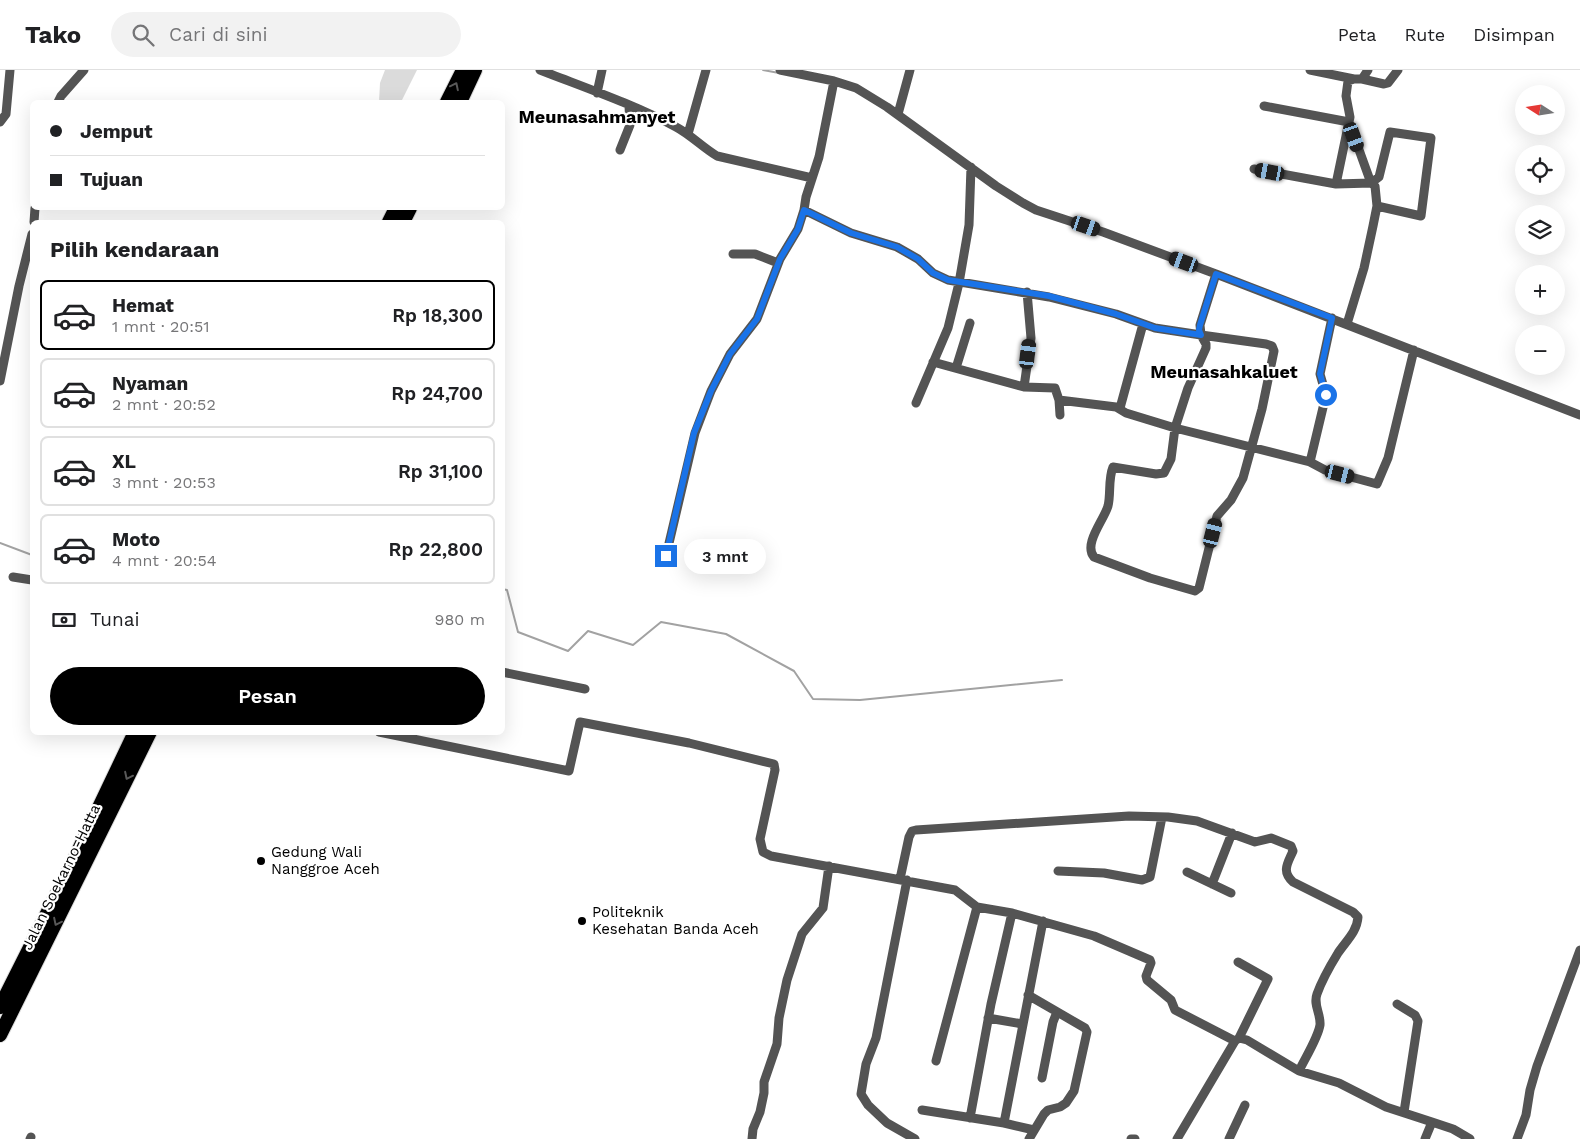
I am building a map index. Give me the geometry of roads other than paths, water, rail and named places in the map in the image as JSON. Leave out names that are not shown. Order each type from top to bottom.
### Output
[{"type":"highway","points":[[448,100],[463,70]]},
{"type":"highway","points":[[461,100],[476,70]]},
{"type":"highway","name":"Jalan Soekarno-Hatta","points":[[0,1007],[134,735]]},
{"type":"highway","name":"Jalan Soekarno-Hatta","points":[[0,1034],[149,735]]},
{"type":"street","points":[[0,122],[6,114],[10,70]]},
{"type":"street","points":[[59,100],[84,70]]},
{"type":"street","points":[[540,70],[629,106],[688,134],[705,149],[717,156],[812,178]]},
{"type":"street","points":[[597,93],[602,70]]},
{"type":"street","points":[[688,134],[706,70]]},
{"type":"street","points":[[780,70],[856,88],[898,114],[996,186],[1036,210],[1103,232],[1331,322],[1347,324],[1580,415]]},
{"type":"street","points":[[898,114],[910,70]]},
{"type":"street","points":[[1310,70],[1384,84],[1388,83],[1398,70]]},
{"type":"street","points":[[1336,184],[1350,117],[1346,102],[1346,86],[1348,81],[1358,79],[1368,70]]},
{"type":"street","points":[[666,556],[694,433],[711,391],[730,354],[757,319],[778,263],[798,229],[819,157],[833,84]]},
{"type":"street","points":[[620,150],[630,125],[629,106]]},
{"type":"street","points":[[1264,106],[1349,122]]},
{"type":"street","points":[[1347,324],[1364,268],[1377,206],[1375,186],[1370,183],[1349,122]]},
{"type":"street","points":[[1254,169],[1336,184],[1370,183],[1379,178],[1390,132],[1431,138],[1422,216],[1377,206]]},
{"type":"street","points":[[916,403],[948,328],[959,283],[969,225],[971,167]]},
{"type":"street","points":[[804,210],[851,233],[897,247],[918,259],[940,277],[959,283],[1027,292],[1116,314],[1155,328],[1201,335],[1249,341],[1266,344],[1274,348],[1262,409],[1243,478],[1231,500],[1218,516],[1199,588],[1195,591],[1150,578],[1094,557],[1090,549],[1108,507],[1112,469],[1114,467],[1164,474],[1171,459],[1175,428],[1192,379],[1205,353],[1206,344],[1201,335],[1199,330],[1215,277]]},
{"type":"street","points":[[0,381],[30,242]]},
{"type":"street","points":[[733,254],[755,254],[778,263]]},
{"type":"street","points":[[1024,387],[1030,338],[1027,292]]},
{"type":"street","points":[[1310,462],[1326,395],[1320,374],[1331,322]]},
{"type":"street","points":[[956,368],[970,323]]},
{"type":"street","points":[[1120,408],[1143,324]]},
{"type":"street","points":[[1059,400],[1120,408],[1126,414],[1310,462],[1324,470],[1376,484],[1388,458],[1414,350]]},
{"type":"street","points":[[933,362],[1024,387],[1055,388],[1059,400],[1060,415]]},
{"type":"street","points":[[13,577],[30,580]]},
{"type":"street","points":[[505,673],[585,689]]},
{"type":"street","points":[[400,735],[569,771],[580,722],[690,742],[769,762],[774,764],[775,770],[760,839],[763,852],[771,856],[955,890],[977,907],[1012,913],[1094,936],[1150,960],[1151,963],[1146,976],[1147,980],[1172,1000],[1175,1010],[1237,1040],[1246,1040],[1299,1070],[1339,1083],[1381,1106],[1453,1129],[1470,1139]]},
{"type":"street","points":[[915,1139],[887,1123],[868,1105],[861,1094],[866,1064],[876,1038],[884,998],[909,837],[916,830],[1129,816],[1162,816],[1197,821],[1255,842],[1271,838],[1291,846],[1293,851],[1286,871],[1287,877],[1358,916],[1358,921],[1351,937],[1329,968],[1316,996],[1315,1001],[1320,1026],[1299,1070]]},
{"type":"street","points":[[1058,871],[1104,873],[1142,880],[1147,879],[1150,877],[1162,816]]},
{"type":"street","points":[[1212,884],[1232,833]]},
{"type":"street","points":[[752,1139],[753,1129],[760,1112],[764,1093],[764,1082],[777,1044],[779,1018],[787,980],[802,934],[823,908],[829,866]]},
{"type":"street","points":[[1187,872],[1231,893]]},
{"type":"street","points":[[936,1061],[977,907]]},
{"type":"street","points":[[970,1118],[988,1018],[1012,913]]},
{"type":"street","points":[[1004,1123],[1043,921]]},
{"type":"street","points":[[1517,1139],[1526,1115],[1530,1090],[1537,1066],[1580,950]]},
{"type":"street","points":[[1181,1138],[1237,1040],[1268,979],[1238,962]]},
{"type":"street","points":[[1028,995],[1086,1029],[1087,1034],[1084,1053],[1070,1099],[1060,1108],[1048,1110],[1029,1139]]},
{"type":"street","points":[[1397,1004],[1415,1015],[1418,1021],[1404,1112]]},
{"type":"street","points":[[1042,1078],[1053,1022],[1057,1012]]},
{"type":"street","points":[[988,1018],[1022,1024]]},
{"type":"street","points":[[1230,1139],[1246,1105]]},
{"type":"street","points":[[922,1110],[1004,1123],[1034,1130]]},
{"type":"street","points":[[1425,1139],[1432,1122]]},
{"type":"waterway","points":[[763,70],[779,73]]},
{"type":"waterway","points":[[0,543],[30,554]]},
{"type":"waterway","points":[[505,590],[507,590],[518,632],[568,651],[588,631],[633,645],[661,622],[726,634],[794,671],[813,699],[860,700],[1062,680]]},
{"type":"place","name":"Gedung Wali Nanggroe Aceh","points":[[261,861]]},
{"type":"place","name":"Politeknik Kesehatan Banda Aceh","points":[[582,921]]},
{"type":"district","name":"Meunasahmanyet","points":[[597,116]]},
{"type":"district","name":"Meunasahkaluet","points":[[1224,371]]}]
